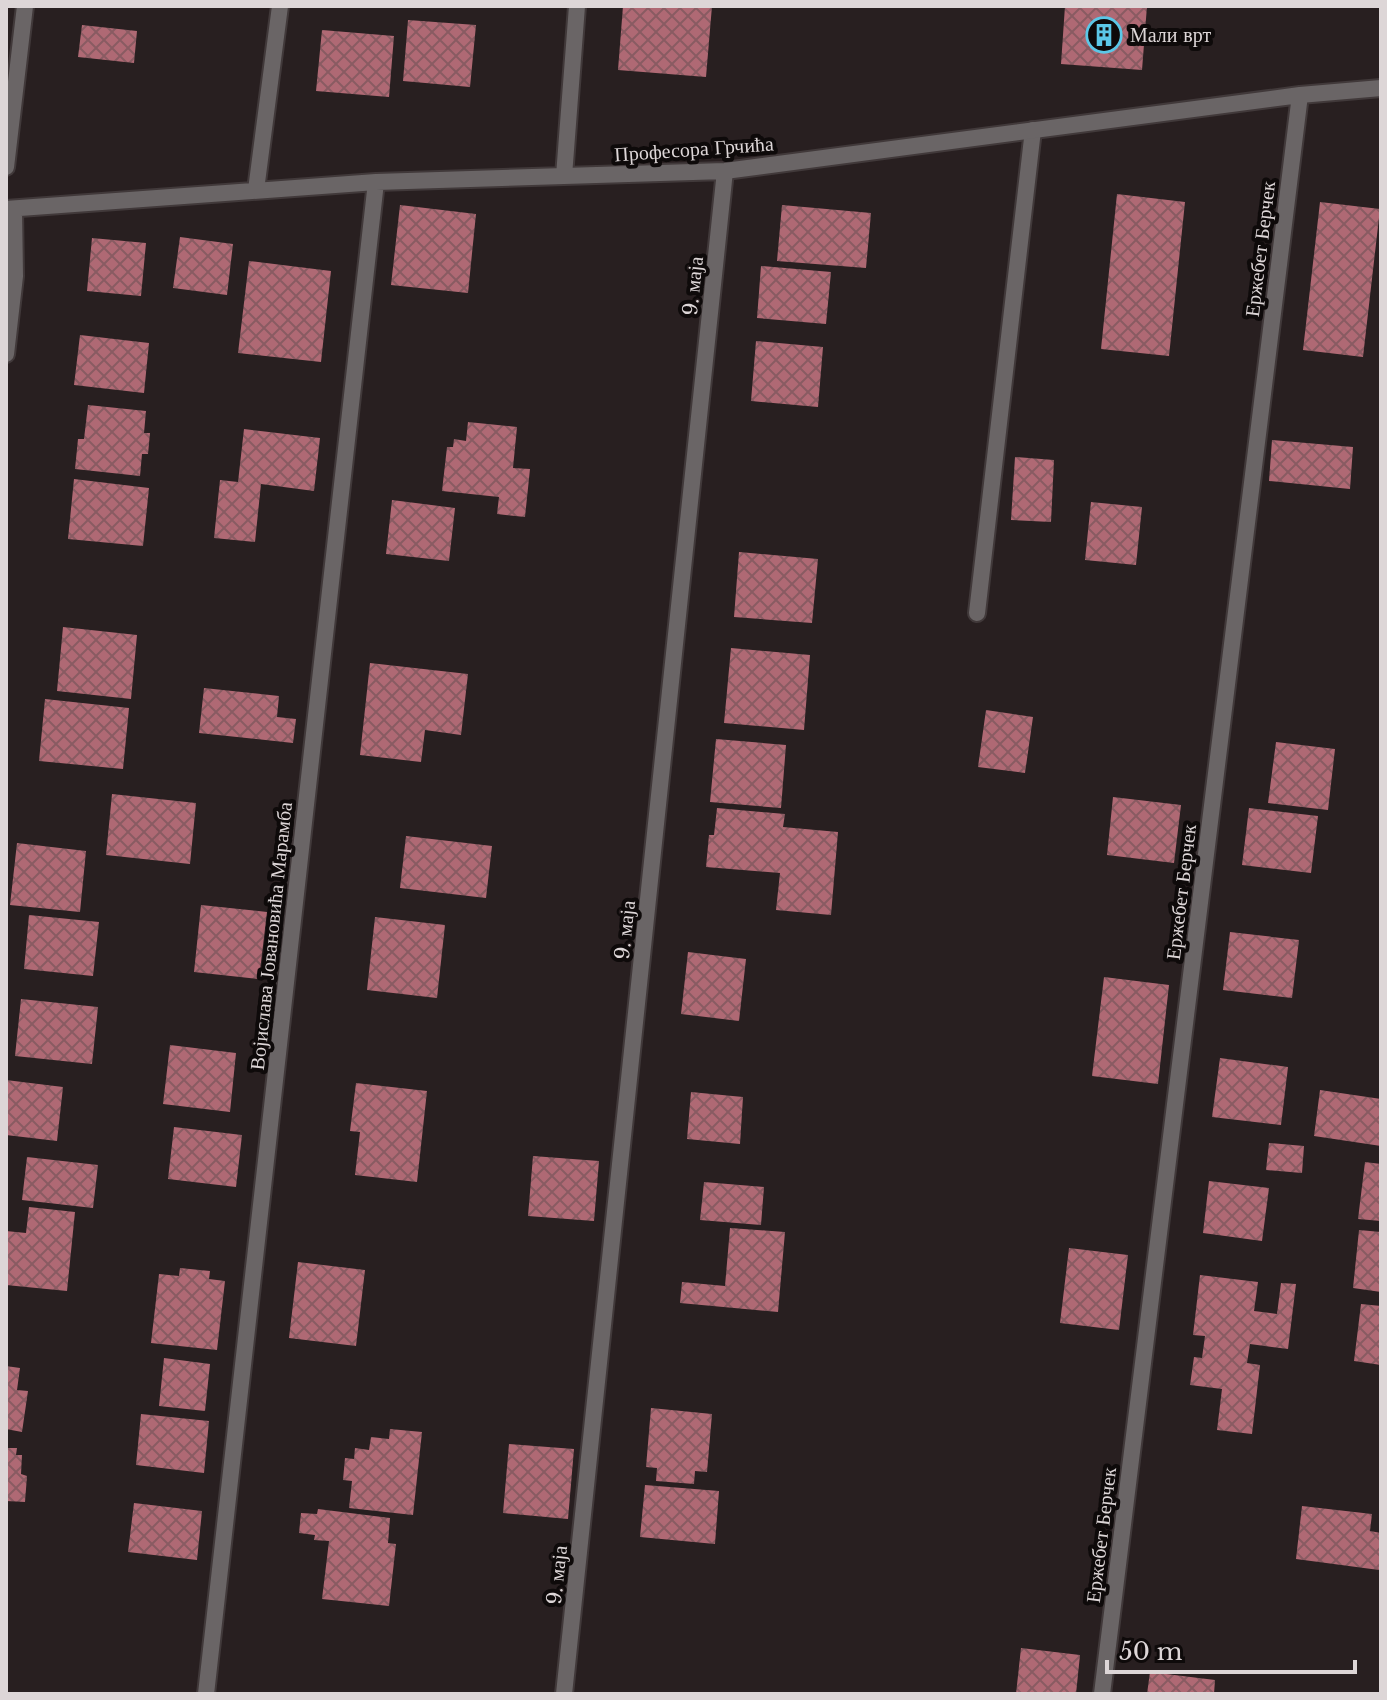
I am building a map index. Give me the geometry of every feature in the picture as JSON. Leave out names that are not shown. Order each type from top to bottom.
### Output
[{"type":"street","points":[[6,167],[25,6]]},
{"type":"street","points":[[256,190],[280,6]]},
{"type":"street","points":[[564,176],[577,6]]},
{"type":"street","name":"Професора Грчића","points":[[10,209],[376,182],[725,171],[1300,95],[1381,88]]},
{"type":"street","name":"Ержебет Берчек","points":[[1102,1694],[1300,95]]},
{"type":"street","points":[[977,613],[1033,130]]},
{"type":"street","name":"9. маја","points":[[564,1694],[725,171]]},
{"type":"street","name":"Војислава Јовановића Марамба","points":[[206,1694],[376,182]]},
{"type":"street","points":[[6,354],[15,276],[10,209]]},
{"type":"building","points":[[623,6],[712,6],[706,77],[618,70]]},
{"type":"building","name":"Мали врт","points":[[1065,6],[1147,6],[1142,70],[1061,64]]},
{"type":"building","points":[[408,20],[476,25],[470,87],[403,81]]},
{"type":"building","points":[[82,25],[137,31],[134,63],[78,57]]},
{"type":"building","points":[[322,30],[394,36],[389,97],[316,91]]},
{"type":"building","points":[[1117,194],[1185,202],[1169,356],[1101,349]]},
{"type":"building","points":[[1320,202],[1380,209],[1363,357],[1303,350]]},
{"type":"building","points":[[400,205],[476,214],[468,293],[391,285]]},
{"type":"building","points":[[782,205],[871,213],[866,268],[777,261]]},
{"type":"building","points":[[180,237],[233,244],[227,295],[173,288]]},
{"type":"building","points":[[92,238],[146,243],[141,296],[87,291]]},
{"type":"building","points":[[249,261],[331,271],[321,362],[238,353]]},
{"type":"building","points":[[761,266],[831,272],[826,324],[757,318]]},
{"type":"building","points":[[80,335],[149,343],[144,393],[74,385]]},
{"type":"building","points":[[756,341],[823,347],[818,407],[751,401]]},
{"type":"building","points":[[88,405],[146,411],[144,433],[150,433],[148,454],[142,454],[140,476],[75,469],[78,439],[84,439]]},
{"type":"building","points":[[468,422],[517,427],[513,468],[530,469],[525,517],[497,514],[499,497],[442,491],[447,447],[453,447],[454,439],[466,441]]},
{"type":"building","points":[[244,429],[320,438],[314,491],[261,484],[255,542],[214,538],[220,480],[238,482]]},
{"type":"building","points":[[1272,440],[1353,447],[1350,489],[1269,481]]},
{"type":"building","points":[[1015,457],[1054,460],[1051,522],[1011,520]]},
{"type":"building","points":[[74,479],[149,488],[143,546],[68,539]]},
{"type":"building","points":[[392,500],[455,508],[449,561],[386,554]]},
{"type":"building","points":[[1091,502],[1142,507],[1136,565],[1085,560]]},
{"type":"building","points":[[739,552],[818,559],[812,623],[734,617]]},
{"type":"building","points":[[63,627],[137,635],[131,699],[57,691]]},
{"type":"building","points":[[731,648],[810,655],[804,730],[724,723]]},
{"type":"building","points":[[370,663],[468,674],[461,735],[425,730],[421,762],[360,755]]},
{"type":"building","points":[[204,688],[279,696],[277,717],[296,719],[293,743],[199,733]]},
{"type":"building","points":[[45,699],[129,708],[123,769],[39,761]]},
{"type":"building","points":[[986,710],[1033,717],[1025,773],[978,767]]},
{"type":"building","points":[[716,739],[786,745],[781,808],[710,802]]},
{"type":"building","points":[[1276,742],[1335,749],[1328,810],[1268,803]]},
{"type":"building","points":[[112,794],[196,803],[190,864],[106,855]]},
{"type":"building","points":[[1113,797],[1181,805],[1174,863],[1107,855]]},
{"type":"building","points":[[717,808],[785,814],[783,827],[838,832],[831,915],[776,910],[780,873],[706,867],[709,835],[714,835]]},
{"type":"building","points":[[1249,808],[1318,816],[1311,873],[1242,865]]},
{"type":"building","points":[[406,836],[492,846],[486,898],[400,888]]},
{"type":"building","points":[[17,843],[86,851],[80,912],[10,905]]},
{"type":"building","points":[[201,905],[267,912],[259,979],[194,972]]},
{"type":"building","points":[[29,915],[99,922],[93,976],[24,969]]},
{"type":"building","points":[[375,917],[445,925],[437,998],[367,990]]},
{"type":"building","points":[[1230,932],[1299,940],[1292,998],[1223,990]]},
{"type":"building","points":[[688,952],[746,959],[739,1021],[681,1014]]},
{"type":"building","points":[[1104,977],[1169,985],[1158,1084],[1092,1076]]},
{"type":"building","points":[[21,999],[98,1007],[92,1064],[15,1056]]},
{"type":"building","points":[[170,1045],[236,1053],[230,1112],[163,1104]]},
{"type":"building","points":[[1220,1058],[1288,1067],[1281,1125],[1212,1117]]},
{"type":"building","points":[[6,1080],[63,1087],[57,1141],[6,1135]]},
{"type":"building","points":[[356,1083],[427,1091],[417,1182],[355,1175],[360,1132],[350,1131]]},
{"type":"building","points":[[1320,1090],[1381,1099],[1381,1146],[1314,1136]]},
{"type":"building","points":[[691,1092],[743,1097],[740,1144],[687,1139]]},
{"type":"building","points":[[174,1127],[242,1135],[236,1187],[168,1179]]},
{"type":"building","points":[[1269,1143],[1304,1146],[1302,1173],[1266,1170]]},
{"type":"building","points":[[533,1156],[599,1161],[594,1221],[528,1216]]},
{"type":"building","points":[[27,1157],[98,1165],[93,1208],[22,1200]]},
{"type":"building","points":[[1365,1162],[1381,1164],[1381,1221],[1358,1219]]},
{"type":"building","points":[[1209,1181],[1269,1188],[1262,1241],[1203,1233]]},
{"type":"building","points":[[704,1182],[764,1187],[761,1225],[700,1220]]},
{"type":"building","points":[[29,1207],[75,1212],[67,1291],[6,1285],[6,1231],[26,1233]]},
{"type":"building","points":[[730,1228],[785,1232],[778,1312],[680,1303],[682,1282],[725,1286]]},
{"type":"building","points":[[1359,1230],[1381,1232],[1381,1292],[1353,1288]]},
{"type":"building","points":[[1069,1248],[1128,1255],[1119,1330],[1060,1323]]},
{"type":"building","points":[[298,1262],[365,1270],[356,1346],[289,1338]]},
{"type":"building","points":[[180,1268],[210,1271],[209,1279],[225,1281],[217,1350],[151,1343],[159,1274],[179,1276]]},
{"type":"building","points":[[1200,1275],[1258,1282],[1254,1311],[1277,1314],[1281,1283],[1296,1284],[1288,1349],[1250,1344],[1247,1363],[1260,1365],[1252,1434],[1217,1430],[1222,1389],[1190,1385],[1194,1357],[1202,1358],[1205,1336],[1193,1335]]},
{"type":"building","points":[[1361,1304],[1381,1306],[1381,1365],[1354,1361]]},
{"type":"building","points":[[164,1358],[210,1364],[205,1411],[159,1406]]},
{"type":"building","points":[[6,1366],[20,1368],[17,1390],[28,1391],[22,1432],[6,1429]]},
{"type":"building","points":[[651,1408],[712,1414],[707,1472],[695,1471],[694,1484],[656,1481],[657,1468],[646,1467]]},
{"type":"building","points":[[141,1414],[209,1421],[204,1473],[136,1465]]},
{"type":"building","points":[[390,1429],[422,1432],[413,1515],[349,1508],[352,1481],[343,1480],[345,1458],[354,1459],[355,1448],[369,1450],[371,1437],[389,1439]]},
{"type":"building","points":[[509,1444],[574,1449],[568,1519],[503,1513]]},
{"type":"building","points":[[6,1448],[17,1448],[16,1455],[22,1455],[21,1474],[27,1476],[25,1502],[6,1501]]},
{"type":"building","points":[[645,1485],[719,1491],[715,1544],[640,1537]]},
{"type":"building","points":[[134,1503],[202,1511],[197,1560],[128,1552]]},
{"type":"building","points":[[1302,1506],[1372,1514],[1370,1531],[1381,1533],[1379,1570],[1296,1559]]},
{"type":"building","points":[[318,1509],[390,1518],[388,1543],[396,1544],[389,1606],[322,1599],[329,1541],[314,1540],[315,1535],[299,1533],[301,1513],[317,1514]]},
{"type":"building","points":[[1021,1648],[1080,1655],[1076,1694],[1016,1694]]},
{"type":"building","points":[[1150,1672],[1215,1680],[1214,1694],[1147,1694]]},
{"type":"place","name":"Мали врт","points":[[1104,35]]}]
